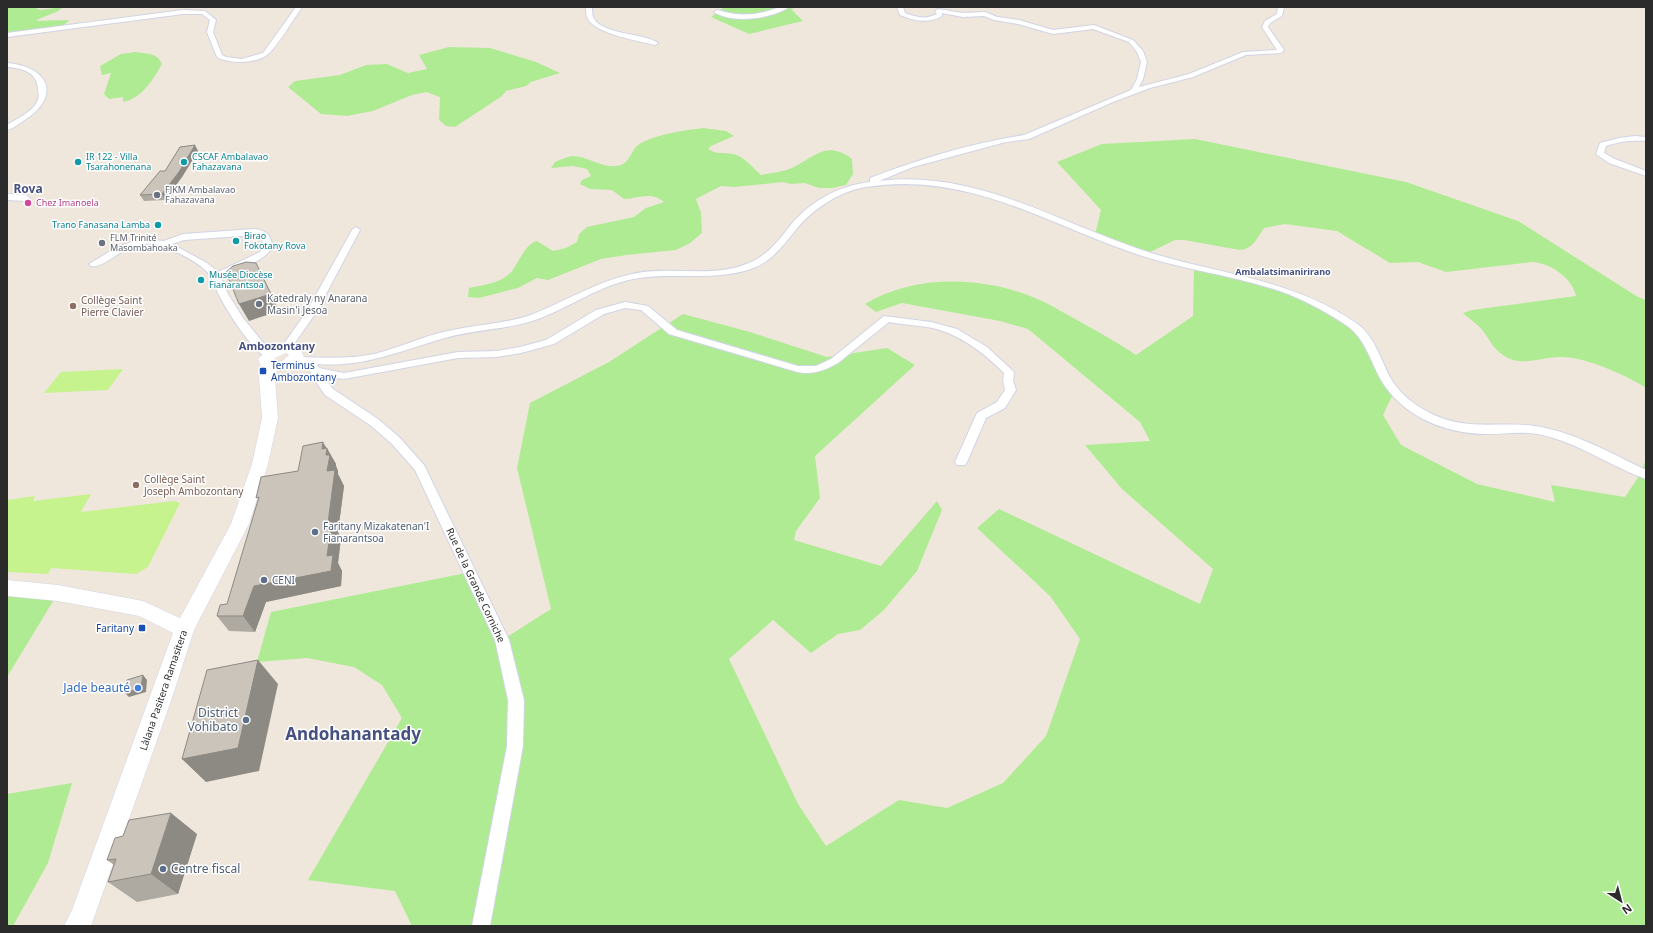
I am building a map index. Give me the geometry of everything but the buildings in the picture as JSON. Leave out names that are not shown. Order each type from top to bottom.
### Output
[{"type":"street","points":[[7,35],[166,14],[203,12],[214,20],[210,32],[219,56],[234,61],[242,61],[265,54],[299,7]]},
{"type":"street","points":[[589,7],[590,18],[602,28],[655,43]]},
{"type":"street","points":[[717,12],[742,19],[751,19],[786,7]]},
{"type":"street","points":[[900,7],[902,14],[916,20],[937,17],[940,15],[938,11],[942,10],[963,15],[985,14],[996,19],[1020,22],[1053,32],[1094,28],[1102,30],[1131,41],[1140,51],[1144,62],[1140,79],[1133,92]]},
{"type":"street","points":[[313,366],[358,361],[393,352],[449,333],[510,324],[538,316],[609,283],[634,276],[664,273],[717,272],[751,266],[770,254],[805,215],[829,197],[910,165],[1026,136],[1148,86],[1191,76],[1245,53],[1279,52],[1281,50],[1265,27],[1267,22],[1280,15],[1282,7]]},
{"type":"street","points":[[7,64],[31,69],[38,75],[42,86],[40,103],[33,110],[7,128]]},
{"type":"street","points":[[1646,139],[1619,139],[1603,145],[1600,154],[1612,161],[1646,174]]},
{"type":"street","points":[[859,186],[904,180],[958,185],[983,191],[1146,254],[1260,281],[1305,297],[1334,312],[1360,331],[1394,392],[1423,414],[1442,422],[1473,430],[1511,428],[1544,431],[1583,446],[1646,475]]},
{"type":"street","points":[[7,197],[26,198]]},
{"type":"street","points":[[94,264],[127,244],[154,240],[185,254],[212,271],[217,276],[223,294],[240,322],[270,361],[285,365],[356,230]]},
{"type":"street","points":[[164,244],[183,237],[255,232],[262,233],[266,236],[268,247],[263,254],[217,276]]},
{"type":"street","points":[[290,354],[313,366],[344,376],[430,359],[458,355],[497,354],[521,350],[550,342],[600,312],[625,305],[644,308],[673,332],[798,369],[817,369],[832,363],[876,325],[888,318],[900,322],[933,325],[972,341],[985,349],[1010,372],[1008,380],[1011,390],[1001,405],[981,416],[973,438],[961,462]]},
{"type":"street","name":"Làlana Pasitera Ramasitera","points":[[77,926],[82,917],[162,698],[184,629],[240,524],[260,464],[270,418],[267,377],[270,361]]},
{"type":"street","name":"Rue de la Grande Corniche","points":[[313,366],[329,392],[374,422],[395,440],[420,468],[471,572],[502,640],[509,664],[516,700],[515,746],[481,926]]},
{"type":"street","points":[[7,588],[20,588],[58,593],[143,609],[184,629]]},
{"type":"green space","points":[[7,7],[38,7],[36,8],[40,10],[63,7],[57,12],[42,17],[36,21],[69,20],[63,26],[7,33]]},
{"type":"green space","points":[[724,7],[799,7],[791,9],[803,21],[749,34],[711,17]]},
{"type":"green space","points":[[449,47],[490,48],[536,62],[560,73],[531,82],[526,86],[506,91],[502,96],[455,127],[446,126],[439,120],[440,97],[426,92],[412,95],[373,111],[347,116],[321,114],[288,87],[295,81],[340,75],[366,65],[387,64],[408,73],[427,69],[419,55]]},
{"type":"green space","points":[[135,52],[154,55],[162,64],[151,82],[136,97],[123,102],[123,97],[109,99],[104,94],[111,73],[102,75],[100,66],[121,54]]},
{"type":"green space","points":[[703,128],[726,131],[734,136],[711,146],[708,149],[717,153],[730,153],[737,155],[745,160],[761,175],[792,168],[814,155],[828,150],[843,153],[852,159],[853,174],[846,185],[832,188],[819,188],[805,183],[791,184],[783,182],[735,187],[721,186],[696,199],[701,213],[702,233],[690,243],[676,250],[601,259],[548,280],[537,278],[518,288],[479,298],[468,297],[469,288],[498,281],[508,275],[515,267],[525,250],[537,241],[553,251],[566,248],[577,242],[579,234],[587,227],[634,217],[646,208],[664,202],[650,196],[624,199],[612,190],[590,189],[580,184],[582,180],[591,176],[587,169],[573,166],[551,168],[555,162],[572,156],[585,158],[604,165],[617,166],[623,164],[636,147],[644,141],[669,134]]},
{"type":"green space","points":[[1195,139],[1406,182],[1518,221],[1638,297],[1646,300],[1646,388],[1617,372],[1580,360],[1553,357],[1521,361],[1508,358],[1496,350],[1481,328],[1463,313],[1472,310],[1576,296],[1570,283],[1560,273],[1546,265],[1532,262],[1446,272],[1418,262],[1390,263],[1337,231],[1285,224],[1264,228],[1248,248],[1240,250],[1184,240],[1175,240],[1146,254],[1095,235],[1101,210],[1057,162],[1102,144]]},
{"type":"green space","points":[[1194,265],[1305,297],[1360,331],[1394,392],[1383,415],[1401,445],[1477,484],[1555,502],[1551,485],[1625,497],[1641,473],[1646,459],[1646,926],[412,926],[395,891],[308,880],[402,718],[382,685],[354,667],[307,658],[257,662],[271,612],[471,572],[502,640],[551,609],[517,468],[530,403],[609,362],[683,314],[750,332],[827,357],[887,348],[915,365],[815,456],[820,498],[796,531],[794,540],[881,566],[937,501],[942,510],[917,571],[883,611],[860,630],[838,634],[811,653],[773,620],[729,659],[798,804],[826,846],[899,800],[947,808],[1003,783],[1046,736],[1080,639],[1050,596],[977,528],[999,509],[1200,604],[1213,569],[1122,489],[1085,445],[1150,441],[1140,422],[1028,329],[1000,321],[902,303],[876,312],[865,304],[884,294],[905,287],[927,283],[971,282],[993,285],[1035,298],[1102,334],[1136,355],[1193,316]]},
{"type":"green space","points":[[123,369],[108,390],[44,393],[61,372]]},
{"type":"green space","points":[[91,494],[81,512],[174,501],[180,503],[148,567],[136,574],[51,568],[48,574],[7,572],[7,500],[35,496],[33,501]]},
{"type":"green space","points":[[7,588],[58,593],[7,677]]},
{"type":"green space","points":[[72,783],[48,863],[13,926],[7,926],[7,794]]},
{"type":"place","name":"IR 122 - Villa Tsarahonenana","points":[[78,162]]},
{"type":"place","name":"CSCAF Ambalavao Fahazavana","points":[[184,162]]},
{"type":"place","name":"FJKM Ambalavao Fahazavana","points":[[157,195]]},
{"type":"place","name":"Chez Imanoela","points":[[28,203]]},
{"type":"place","name":"Trano Fanasana Lamba","points":[[158,225]]},
{"type":"place","name":"Birao Fokotany Rova","points":[[236,241]]},
{"type":"place","name":"FLM Trinité Masombahoaka","points":[[102,243]]},
{"type":"place","name":"Musée Diocèse Fianarantsoa","points":[[201,280]]},
{"type":"place","name":"Katedraly ny Anarana Masin'i Jesoa","points":[[259,304]]},
{"type":"place","name":"Collège Saint Pierre Clavier","points":[[73,306]]},
{"type":"place","name":"Terminus Ambozontany","points":[[263,371]]},
{"type":"place","name":"Collège Saint Joseph Ambozontany","points":[[136,485]]},
{"type":"place","name":"Faritany Mizakatenan'I Fianarantsoa","points":[[315,532]]},
{"type":"place","name":"CENI","points":[[264,580]]},
{"type":"place","name":"Faritany","points":[[142,628]]},
{"type":"place","name":"Jade beauté","points":[[138,688]]},
{"type":"place","name":"District Vohibato","points":[[246,720]]},
{"type":"place","name":"Centre fiscal","points":[[163,869]]},
{"type":"district","name":"Rova","points":[[28,189]]},
{"type":"district","name":"Ambalatsimanirirano","points":[[1283,272]]},
{"type":"district","name":"Ambozontany","points":[[277,346]]},
{"type":"district","name":"Andohanantady","points":[[353,734]]}]
